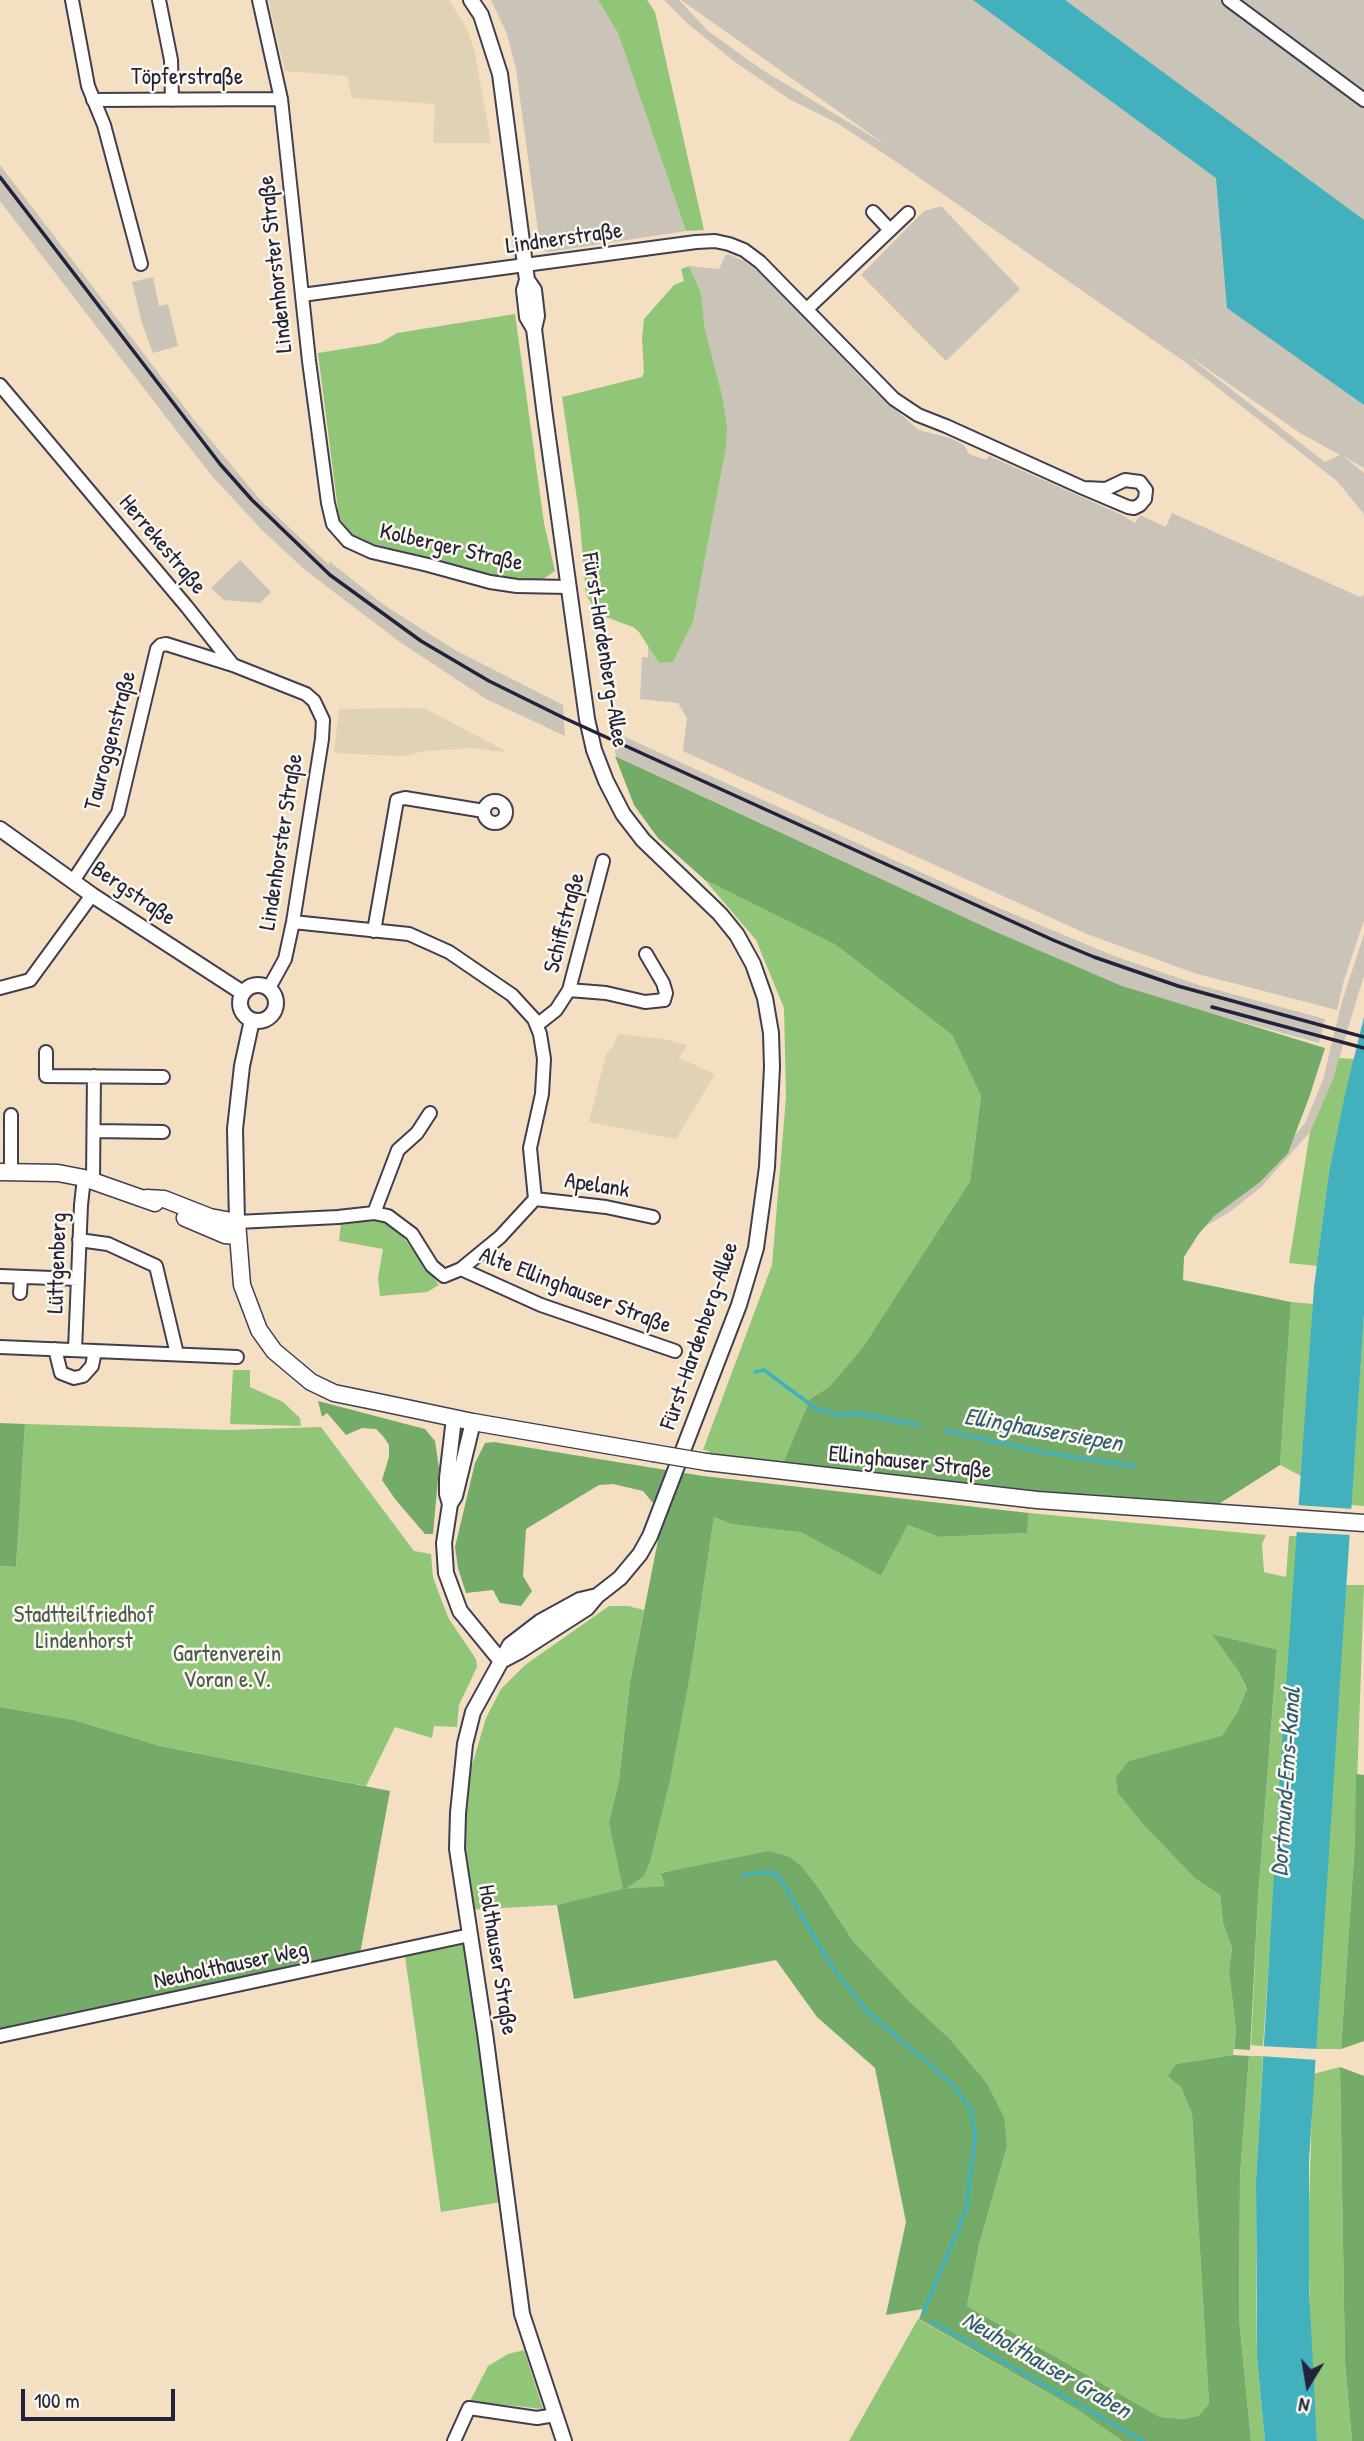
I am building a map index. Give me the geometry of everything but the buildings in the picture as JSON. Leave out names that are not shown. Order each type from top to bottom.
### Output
[{"type":"main road","points":[[5,1172],[58,1173],[88,1179],[147,1198],[216,1232],[237,1229],[242,1285],[246,1299],[259,1330],[274,1351],[311,1382],[334,1393],[454,1418]]},
{"type":"main road","name":"Ellinghauser Straße","points":[[454,1418],[706,1462],[881,1483],[1037,1500],[1364,1523]]},
{"type":"street","points":[[72,0],[88,86],[104,125],[141,264]]},
{"type":"street","points":[[159,0],[171,60],[172,100]]},
{"type":"street","name":"Lindenhorster Straße","points":[[259,0],[281,99],[302,295],[328,503],[333,524]]},
{"type":"street","name":"Fürst-Hardenberg-Allee","points":[[471,0],[481,15],[500,74],[526,273],[534,290],[537,316],[534,329],[587,719],[594,750],[606,782],[623,814],[643,840],[702,894],[737,935],[753,964],[765,998],[771,1033],[768,1167],[756,1248],[743,1293],[650,1536],[640,1554],[620,1578],[597,1596],[580,1600],[529,1629],[509,1645],[501,1661]]},
{"type":"street","points":[[1229,0],[1364,100]]},
{"type":"street","name":"Töpferstraße","points":[[93,100],[281,99]]},
{"type":"street","points":[[873,212],[889,229]]},
{"type":"street","points":[[807,309],[908,213]]},
{"type":"street","name":"Lindnerstraße","points":[[302,295],[526,273],[696,242],[715,241],[744,250],[760,262],[894,399],[919,415],[1084,488]]},
{"type":"street","name":"Herrekestraße","points":[[1,387],[190,610],[233,665]]},
{"type":"street","name":"Kolberger Straße","points":[[333,524],[348,541],[372,552],[490,583],[569,587]]},
{"type":"street","name":"Tauroggenstraße","points":[[73,881],[118,813],[157,649],[166,644],[233,665]]},
{"type":"street","name":"Lindenhorster Straße","points":[[233,665],[306,694],[314,701],[323,720],[293,922],[285,959],[269,988]]},
{"type":"street","points":[[374,931],[397,800],[405,798],[484,811]]},
{"type":"street","name":"Bergstraße","points":[[0,829],[92,895],[243,993]]},
{"type":"street","name":"Schiffstraße","points":[[537,1025],[556,1010],[569,990],[603,861]]},
{"type":"street","points":[[0,988],[30,981],[92,895]]},
{"type":"street","points":[[293,922],[409,934],[449,952],[512,995],[537,1025],[544,1047],[544,1074],[530,1148],[535,1199],[500,1237],[461,1269]]},
{"type":"street","points":[[569,990],[606,993],[645,1002],[664,1000],[666,993],[663,983],[646,954]]},
{"type":"street","points":[[258,984],[269,988],[276,997],[276,1008],[269,1018],[252,1020],[241,1009],[243,993],[258,984]]},
{"type":"street","points":[[252,1020],[242,1066],[236,1129],[237,1229],[374,1213],[398,1150],[417,1133],[430,1113]]},
{"type":"street","points":[[46,1052],[46,1076],[163,1077]]},
{"type":"street","name":"Lüttgenberg","points":[[75,1350],[79,1240],[94,1131],[94,1076]]},
{"type":"street","points":[[5,1172],[11,1115]]},
{"type":"street","points":[[94,1131],[163,1132]]},
{"type":"street","name":"Apelank","points":[[535,1199],[606,1207],[653,1217]]},
{"type":"street","name":"Alte Ellinghauser Straße","points":[[374,1213],[388,1216],[411,1234],[432,1266],[444,1276],[461,1269],[541,1305],[676,1351]]},
{"type":"street","points":[[79,1240],[108,1244],[156,1266],[177,1354]]},
{"type":"street","points":[[0,1276],[78,1279]]},
{"type":"street","points":[[20,1293],[21,1277]]},
{"type":"street","points":[[0,1347],[237,1357]]},
{"type":"street","points":[[55,1349],[61,1373],[74,1378],[83,1376],[92,1366],[95,1351]]},
{"type":"street","points":[[450,1504],[447,1478],[454,1418]]},
{"type":"street","points":[[473,1422],[455,1496],[450,1504],[444,1543],[445,1566],[449,1586],[460,1611],[501,1661]]},
{"type":"street","name":"Holthauser Straße","points":[[501,1661],[472,1712],[461,1783],[457,1849],[522,2314],[564,2441]]},
{"type":"street","name":"Neuholthauser Weg","points":[[0,2036],[470,1936]]},
{"type":"street","points":[[454,2441],[469,2408],[537,2418],[555,2415]]},
{"type":"shaded area","points":[[268,0],[449,0],[467,29],[475,53],[491,143],[433,143],[435,104],[352,98],[347,76],[285,71]]},
{"type":"shaded area","points":[[491,0],[598,0],[618,33],[686,231],[548,252],[543,250],[540,246],[516,69],[507,34]]},
{"type":"shaded area","points":[[664,0],[679,0],[708,31],[761,69],[886,145],[681,0],[1364,0],[1364,468],[1343,456],[1364,473],[1364,514],[1337,481],[1185,362],[898,163],[837,123],[789,99],[735,62],[687,23]],"holes":[[[1183,352],[1300,433],[1340,455],[1325,462]]]},
{"type":"shaded area","points":[[0,165],[195,421],[261,501],[329,565],[329,561],[384,605],[455,650],[563,705],[565,736],[486,699],[400,642],[305,570],[262,530],[212,476],[0,201]]},
{"type":"shaded area","points":[[942,207],[1020,289],[946,361],[861,275],[924,211]]},
{"type":"shaded area","points":[[728,254],[759,272],[876,393],[919,430],[950,438],[964,445],[969,454],[986,460],[989,456],[1135,523],[1140,515],[1166,527],[1172,513],[1360,597],[1364,595],[1364,920],[1337,1010],[1194,973],[1087,934],[683,751],[687,718],[678,703],[640,699],[642,657],[648,657],[648,646],[659,663],[673,662],[693,622],[726,448],[722,395],[705,329],[701,293],[689,266],[719,269]]},
{"type":"shaded area","points":[[153,277],[159,306],[168,304],[178,346],[153,353],[132,282]]},
{"type":"shaded area","points":[[240,560],[271,592],[260,603],[224,600],[211,588]]},
{"type":"shaded area","points":[[424,708],[504,750],[503,752],[472,748],[425,751],[403,756],[334,753],[339,709]]},
{"type":"shaded area","points":[[610,730],[999,908],[1114,956],[1199,985],[1325,1019],[1319,1043],[1122,986],[994,931],[616,756]]},
{"type":"shaded area","points":[[1364,934],[1364,975],[1333,1079],[1310,1132],[1261,1187],[1231,1211],[1176,1244],[1271,1164],[1305,1123],[1323,1080],[1341,1005]]},
{"type":"shaded area","points":[[618,1034],[663,1039],[687,1045],[679,1058],[715,1074],[676,1139],[589,1122],[606,1054],[613,1047]]},
{"type":"green space","points":[[598,0],[647,0],[655,12],[704,230],[686,231],[618,33]]},
{"type":"green space","points":[[689,266],[701,293],[705,329],[722,395],[727,428],[726,448],[693,622],[673,662],[659,663],[639,632],[633,627],[603,616],[586,595],[579,513],[562,397],[642,377],[644,319],[674,285],[684,281],[681,269]]},
{"type":"green space","points":[[515,314],[544,523],[555,571],[542,580],[501,577],[366,542],[349,533],[339,518],[318,353],[380,343],[397,333]]},
{"type":"green space","points":[[615,756],[994,931],[1122,986],[1325,1048],[1288,1153],[1260,1182],[1214,1216],[1184,1257],[1183,1280],[1291,1302],[1280,1465],[1214,1507],[1031,1492],[813,1469],[783,1463],[810,1399],[829,1387],[863,1347],[970,1181],[981,1096],[952,1035],[836,945],[705,880],[658,838],[634,805]]},
{"type":"green space","points":[[705,880],[836,945],[952,1035],[981,1096],[970,1181],[863,1347],[829,1387],[810,1399],[783,1463],[703,1450],[772,1265],[786,1097],[784,1008],[756,940]]},
{"type":"green space","points":[[1339,1058],[1354,1059],[1329,1172],[1317,1266],[1289,1263],[1310,1132]]},
{"type":"green space","points":[[373,1218],[397,1229],[439,1285],[427,1292],[380,1296],[378,1278],[383,1249],[339,1241],[341,1223]]},
{"type":"green space","points":[[1291,1302],[1313,1304],[1301,1476],[1280,1465]]},
{"type":"green space","points":[[1364,1314],[1364,1506],[1351,1505]]},
{"type":"green space","points":[[233,1370],[250,1370],[250,1387],[283,1402],[300,1418],[301,1426],[230,1424]]},
{"type":"green space","points":[[318,1401],[425,1429],[435,1441],[439,1468],[433,1534],[425,1534],[382,1480],[389,1457],[389,1445],[383,1436],[376,1429],[362,1428],[346,1435],[327,1413],[322,1417]]},
{"type":"green space","points":[[0,1423],[25,1424],[16,1567],[0,1566]]},
{"type":"green space","name":"Gartenverein Voran e.V.","points":[[25,1424],[228,1430],[321,1427],[414,1551],[431,1554],[433,1577],[449,1619],[476,1659],[477,1667],[459,1705],[457,1727],[434,1726],[432,1738],[395,1727],[366,1786],[160,1746],[74,1720],[0,1707],[0,1566],[16,1567]]},
{"type":"green space","points":[[494,1442],[703,1476],[1029,1513],[1027,1533],[939,1537],[908,1525],[881,1576],[801,1532],[731,1524],[714,1517],[692,1664],[670,1780],[644,1876],[625,1889],[665,1886],[661,1873],[769,1851],[790,1857],[802,1867],[853,1941],[909,2001],[950,2039],[986,2082],[1004,2117],[1007,2146],[979,2245],[967,2306],[1160,2417],[1183,2419],[1198,2416],[1209,2404],[1192,2114],[1181,2087],[1168,2076],[1176,2064],[1233,2055],[1249,2056],[1240,2175],[1239,2318],[1251,2441],[1122,2441],[1078,2410],[919,2319],[923,2309],[886,2315],[906,2222],[875,2068],[817,2017],[776,1960],[574,1999],[557,1905],[623,1889],[609,1822],[619,1780],[630,1682],[663,1515],[643,1491],[613,1484],[599,1485],[526,1529],[523,1576],[532,1591],[521,1606],[500,1603],[493,1590],[466,1593],[455,1547],[475,1463],[485,1443]]},
{"type":"green space","points":[[1029,1513],[1266,1535],[1262,1544],[1264,1572],[1286,1577],[1289,1536],[1298,1536],[1263,2046],[1251,2045],[1258,1898],[1277,1651],[1213,1634],[1237,1669],[1247,1690],[1222,1737],[1129,1761],[1196,1879],[1220,1895],[1223,1923],[1232,1948],[1229,1971],[1236,2030],[1233,2055],[1176,2064],[1181,2087],[1192,2114],[1209,2404],[1198,2416],[1183,2419],[1160,2417],[967,2306],[979,2245],[1007,2146],[986,2082],[950,2039],[909,2001],[853,1941],[802,1867],[662,1872],[666,1886],[623,1890],[557,1905],[466,1910],[458,1813],[486,1718],[501,1689],[525,1665],[609,1606],[628,1606],[644,1610],[630,1682],[619,1780],[609,1822],[680,1720],[692,1664],[714,1517],[731,1524],[800,1531],[881,1576],[908,1525],[939,1537],[1027,1533]]},
{"type":"green space","points":[[1346,1585],[1364,1585],[1355,1841],[1341,2049],[1315,2049]]},
{"type":"green space","points":[[1212,1634],[1277,1650],[1258,1898],[1250,2050],[1234,2049],[1236,2030],[1229,1971],[1232,1948],[1223,1923],[1220,1895],[1196,1879],[1145,1826],[1118,1793],[1116,1777],[1129,1761],[1222,1736],[1238,1711],[1247,1689],[1237,1669]]},
{"type":"green space","points":[[0,1707],[74,1720],[160,1746],[390,1791],[359,1959],[0,2033]]},
{"type":"green space","points":[[1356,1774],[1364,1775],[1364,2041],[1341,2049],[1355,1841]]},
{"type":"green space","points":[[470,1935],[507,2201],[441,2212],[404,1949]]},
{"type":"green space","points":[[1249,2056],[1263,2056],[1256,2179],[1256,2300],[1257,2358],[1265,2441],[1251,2441],[1239,2318],[1240,2175]]},
{"type":"green space","points":[[1340,2067],[1345,2363],[1352,2441],[1317,2441],[1308,2239],[1313,2074]]},
{"type":"green space","points":[[1340,2067],[1364,2076],[1364,2441],[1352,2441],[1345,2363]]},
{"type":"green space","points":[[918,2319],[1078,2410],[1122,2441],[849,2441]]},
{"type":"green space","points":[[524,2350],[543,2409],[470,2401],[488,2366],[508,2354]]},
{"type":"water","points":[[973,0],[1065,0],[1364,220],[1364,405],[1227,308],[1216,178]]},
{"type":"water","name":"Dortmund-Ems-Kanal","points":[[1364,1017],[1364,1314],[1309,2160],[1309,2289],[1317,2441],[1265,2441],[1257,2358],[1256,2179],[1307,1384],[1314,1287],[1329,1172]]},
{"type":"pier","points":[[1296,1505],[1354,1509],[1352,1535],[1295,1532]]},
{"type":"pier","points":[[1260,2046],[1318,2049],[1318,2060],[1259,2056]]},
{"type":"waterway","name":"Ellinghausersiepen","points":[[755,1372],[764,1370],[818,1410],[843,1415],[854,1413],[920,1425]]},
{"type":"waterway","name":"Ellinghausersiepen","points":[[945,1431],[1053,1454],[1135,1466]]},
{"type":"waterway","name":"Neuholthauser Graben","points":[[742,1875],[767,1872],[779,1876],[831,1966],[867,2011],[952,2084],[971,2110],[975,2136],[966,2210],[923,2313]]},
{"type":"waterway","name":"Neuholthauser Graben","points":[[931,2321],[1143,2441]]},
{"type":"railway","points":[[0,177],[220,464],[252,500],[330,575],[421,641],[489,681],[564,718],[1053,940],[1178,986],[1364,1037]]},
{"type":"railway","points":[[1212,1007],[1364,1048]]},
{"type":"park label","name":"Stadtteilfriedhof Lindenhorst","points":[[84,1629]]}]
